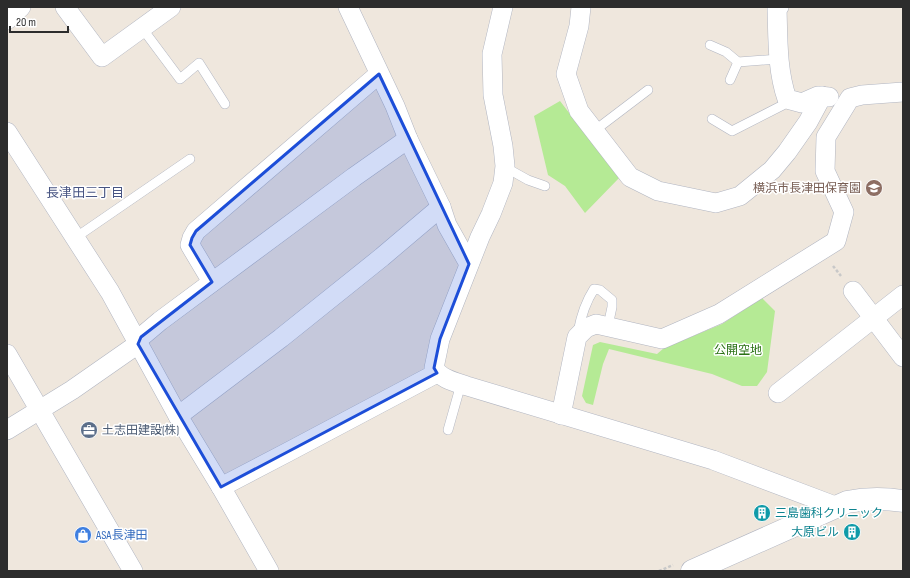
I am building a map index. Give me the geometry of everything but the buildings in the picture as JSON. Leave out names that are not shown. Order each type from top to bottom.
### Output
[{"type":"street","points":[[7,20],[21,7]]},
{"type":"street","points":[[64,7],[102,57],[171,7]]},
{"type":"street","points":[[348,7],[395,106],[408,139],[441,207],[448,225],[469,264]]},
{"type":"street","points":[[503,7],[492,54],[493,95],[503,146],[503,183],[440,339],[434,368],[437,373],[460,384],[713,460],[835,506]]},
{"type":"street","points":[[581,7],[579,26],[566,74],[579,110],[630,177],[658,191],[716,203],[740,196],[772,170],[787,152],[808,122],[822,96]]},
{"type":"street","points":[[779,7],[779,60],[782,85],[787,99],[802,103],[818,96],[850,98],[862,95],[903,92]]},
{"type":"street","points":[[212,282],[190,245],[196,231],[379,74]]},
{"type":"street","points":[[561,415],[577,338],[586,328],[596,324],[662,339],[719,314],[836,240],[844,212],[825,171],[826,137],[850,98]]},
{"type":"street","points":[[7,132],[110,292],[178,416],[269,571]]},
{"type":"street","points":[[7,430],[72,390],[138,344],[141,337],[212,282],[408,139]]},
{"type":"street","points":[[178,416],[281,338],[376,262],[441,207]]},
{"type":"street","points":[[853,291],[903,356]]},
{"type":"street","points":[[778,393],[903,295]]},
{"type":"street","points":[[7,354],[133,571]]},
{"type":"street","points":[[221,487],[437,373]]},
{"type":"street","points":[[692,571],[835,506],[863,499],[886,498],[903,501]]},
{"type":"lane","points":[[142,28],[180,79],[199,63],[225,104]]},
{"type":"lane","points":[[710,45],[726,52],[738,62],[779,60]]},
{"type":"lane","points":[[730,80],[738,62]]},
{"type":"lane","points":[[594,131],[648,90]]},
{"type":"lane","points":[[712,119],[732,132],[783,105],[787,99]]},
{"type":"lane","points":[[76,238],[190,159]]},
{"type":"lane","points":[[504,170],[510,170],[528,180],[545,186]]},
{"type":"lane","points":[[577,338],[582,315],[587,301],[594,289],[600,290],[612,300],[608,326]]},
{"type":"lane","points":[[448,430],[460,384]]},
{"type":"highlighted area","points":[[379,74],[469,264],[440,339],[434,368],[437,373],[221,487],[138,344],[141,337],[212,282],[190,245],[196,231]]},
{"type":"green space","points":[[560,101],[619,178],[585,213],[565,186],[548,175],[534,116]]},
{"type":"green space","name":"公開空地","points":[[762,298],[775,311],[767,372],[757,386],[742,386],[712,374],[609,349],[603,364],[593,405],[586,403],[582,396],[593,345],[600,342],[657,354],[664,348],[722,324]]},
{"type":"place","name":"横浜市長津田保育園","points":[[874,188]]},
{"type":"place","name":"土志田建設(株)","points":[[89,430]]},
{"type":"place","name":"三島歯科クリニック","points":[[762,513]]},
{"type":"place","name":"大原ビル","points":[[852,532]]},
{"type":"place","name":"ASA長津田","points":[[83,535]]},
{"type":"district","name":"長津田三丁目","points":[[85,192]]}]
